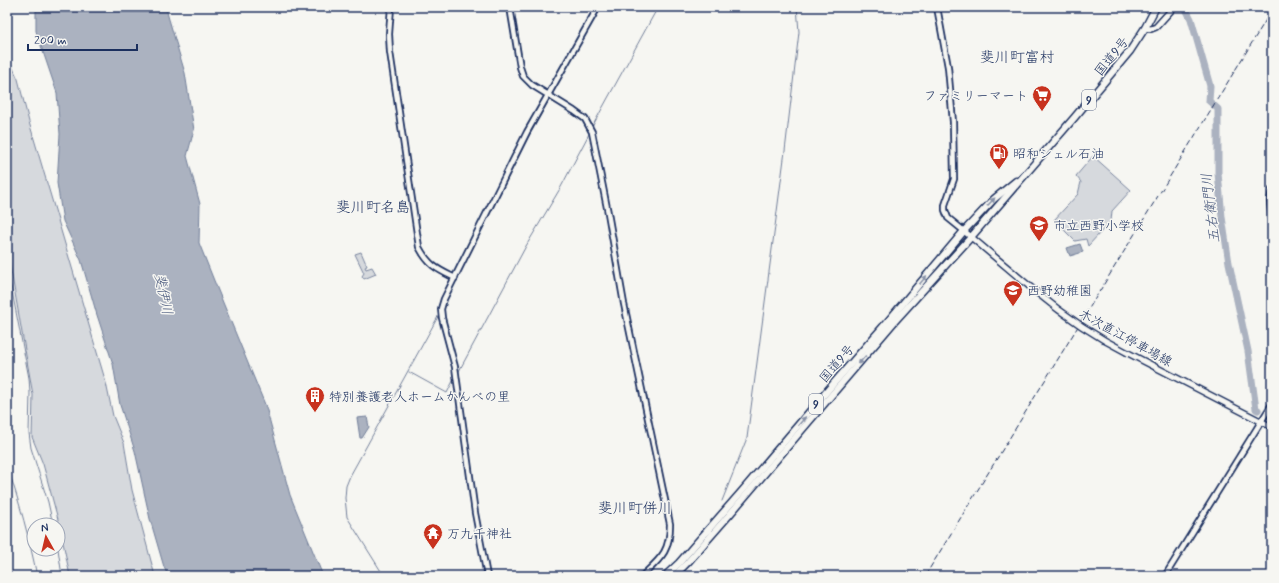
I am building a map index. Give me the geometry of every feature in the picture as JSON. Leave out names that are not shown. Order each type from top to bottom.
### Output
[{"type":"highway","name":"国道9号","points":[[674,576],[730,514],[894,322],[1030,170],[1130,51],[1145,28],[1156,7]]},
{"type":"highway","name":"国道9号","points":[[665,576],[679,563],[743,490],[964,231],[994,198],[1030,170]]},
{"type":"main road","points":[[1145,28],[1151,29],[1156,27],[1174,7]]},
{"type":"main road","name":"木次直江停車場線","points":[[964,231],[972,236],[1035,291],[1085,330],[1272,427]]},
{"type":"street","points":[[391,7],[389,34],[390,52],[419,247],[423,255],[432,266],[455,278]]},
{"type":"street","points":[[510,7],[520,67],[524,76],[532,85],[574,111],[585,120],[592,132],[624,304],[670,524],[670,537],[666,550],[659,561],[642,576]]},
{"type":"street","points":[[487,576],[475,513],[455,367],[441,309],[527,132],[598,7]]},
{"type":"street","points":[[937,7],[948,67],[953,132],[954,179],[944,210],[948,218],[964,231]]},
{"type":"street","points":[[1272,190],[1270,201],[1272,223]]},
{"type":"street","points":[[1165,576],[1260,421],[1272,404]]},
{"type":"shaded area","points":[[7,50],[18,79],[29,122],[106,383],[113,416],[124,443],[132,490],[155,576],[70,576],[66,557],[66,517],[57,517],[43,464],[32,437],[33,395],[7,248]]},
{"type":"shaded area","points":[[1093,156],[1131,190],[1112,211],[1111,221],[1088,246],[1086,239],[1075,241],[1054,220],[1078,194],[1081,182],[1076,176]]},
{"type":"shaded area","points":[[361,252],[367,266],[365,267],[366,269],[372,267],[376,274],[364,279],[362,276],[364,273],[355,254]]},
{"type":"water","name":"斐伊川","points":[[36,7],[166,7],[185,73],[194,130],[187,156],[200,204],[199,243],[266,407],[290,495],[323,576],[168,576],[150,519],[135,451],[120,405],[113,364],[81,260],[63,221],[57,183],[60,134],[57,93],[36,31]]},
{"type":"water","points":[[1080,244],[1083,252],[1070,256],[1067,248]]},
{"type":"water","points":[[367,417],[369,427],[362,438],[360,438],[357,418]]},
{"type":"waterway","points":[[551,95],[601,7]]},
{"type":"waterway","points":[[592,127],[658,7]]},
{"type":"waterway","points":[[722,501],[747,438],[785,151],[799,32],[797,7]]},
{"type":"waterway","name":"五右衛門川","points":[[1185,7],[1191,19],[1210,86],[1209,101],[1218,109],[1218,173],[1222,217],[1229,263],[1248,351],[1256,409],[1258,410]]},
{"type":"waterway","points":[[445,303],[528,138],[550,98]]},
{"type":"waterway","points":[[458,373],[526,246],[561,187],[590,132]]},
{"type":"waterway","points":[[7,266],[29,378],[29,433],[31,448],[51,517]]},
{"type":"waterway","points":[[384,576],[347,517],[345,498],[346,486],[350,476],[440,313]]},
{"type":"waterway","points":[[409,372],[447,393],[454,379]]},
{"type":"waterway","points":[[7,466],[24,521],[37,576]]},
{"type":"waterway","points":[[59,557],[62,576]]},
{"type":"railway","points":[[925,576],[1272,10]]},
{"type":"place","name":"ファミリーマート","points":[[1042,112]]},
{"type":"place","name":"昭和シェル石油","points":[[999,170]]},
{"type":"place","name":"市立西野小学校","points":[[1039,242]]},
{"type":"place","name":"西野幼稚園","points":[[1013,307]]},
{"type":"place","name":"特別養護老人ホームかんべの里","points":[[315,413]]},
{"type":"place","name":"万九千神社","points":[[433,550]]},
{"type":"district","name":"斐川町富村","points":[[1017,57]]},
{"type":"district","name":"斐川町名島","points":[[373,207]]},
{"type":"district","name":"斐川町併川","points":[[635,508]]}]
